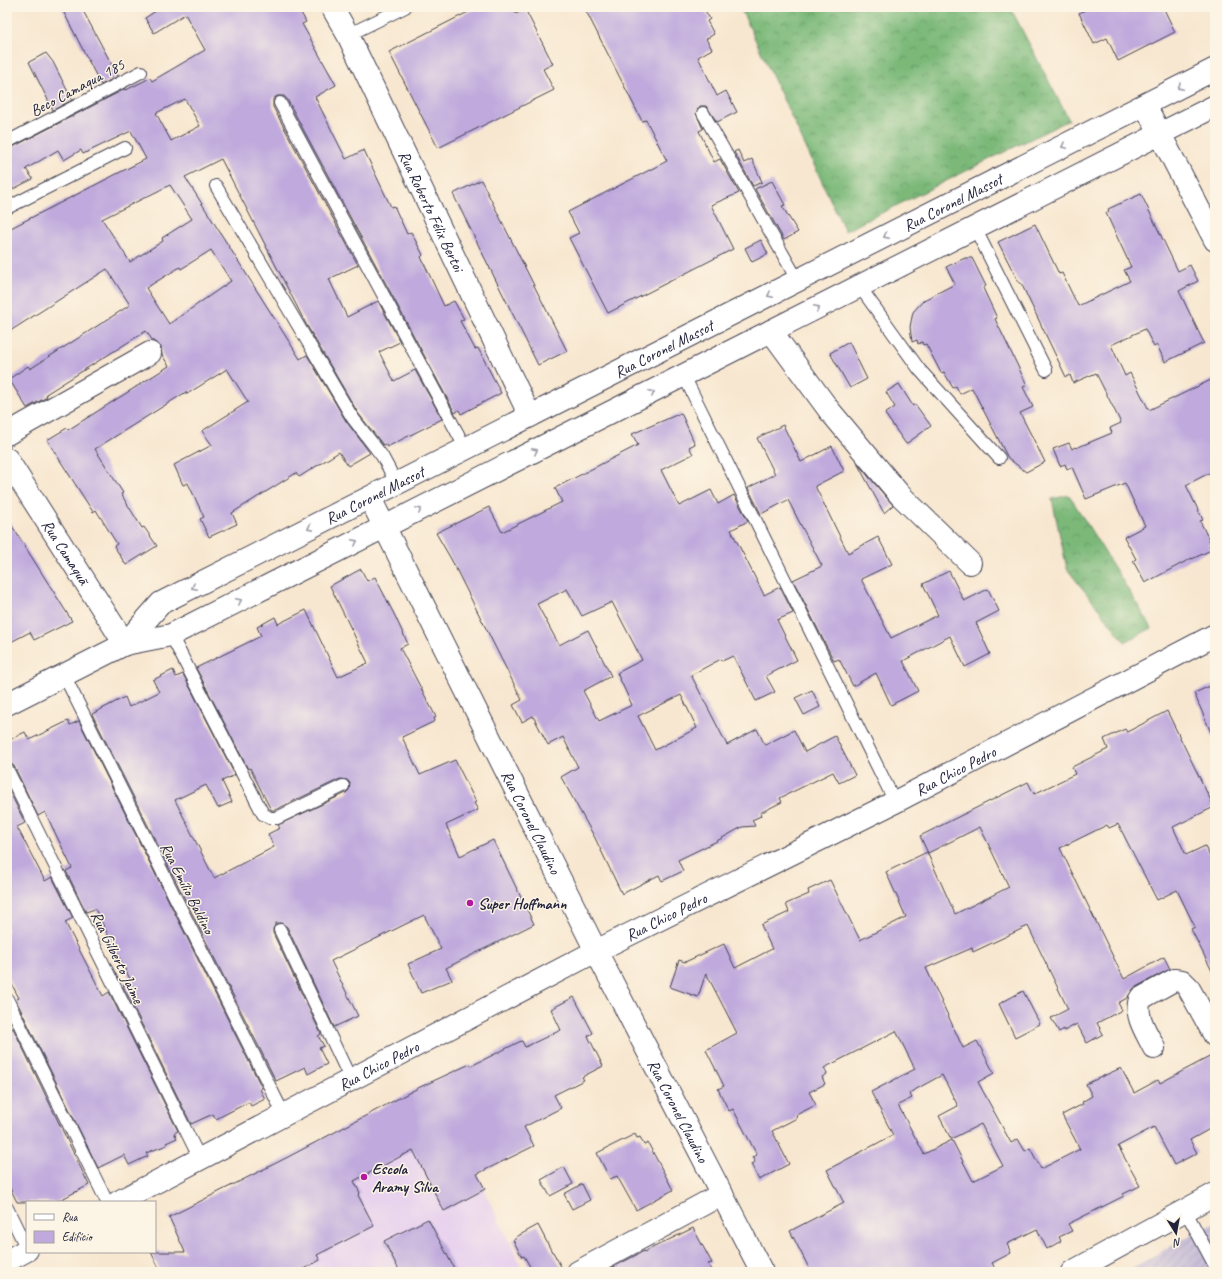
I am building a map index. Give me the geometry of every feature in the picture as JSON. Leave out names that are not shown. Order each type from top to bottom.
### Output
[{"type":"street","name":"Rua Roberto Félix Bertoi","points":[[332,7],[348,35],[530,416]]},
{"type":"street","name":"Rua Coronel Massot","points":[[125,644],[161,603],[1215,70]]},
{"type":"street","points":[[1145,105],[1215,240]]},
{"type":"street","name":"Rua Coronel Massot","points":[[7,704],[125,644],[171,635],[385,528],[1215,106]]},
{"type":"street","points":[[771,332],[829,410],[900,495],[970,563]]},
{"type":"street","points":[[7,434],[150,353]]},
{"type":"street","name":"Rua Camaquã","points":[[7,459],[125,644]]},
{"type":"street","name":"Rua Coronel Claudino","points":[[370,498],[596,951],[762,1272]]},
{"type":"street","name":"Rua Chico Pedro","points":[[120,1201],[596,951],[895,802],[1215,635]]},
{"type":"street","points":[[1154,1048],[1138,1013],[1138,1006],[1140,1000],[1174,980],[1182,981],[1188,987],[1215,1036]]},
{"type":"street","points":[[578,1272],[722,1194]]},
{"type":"street","points":[[1072,1272],[1215,1194]]},
{"type":"street","points":[[7,1261],[26,1251]]},
{"type":"lane","points":[[348,35],[405,7]]},
{"type":"lane","name":"Beco Camaqua 185","points":[[7,142],[141,72]]},
{"type":"lane","points":[[280,103],[466,449]]},
{"type":"lane","points":[[703,113],[798,281]]},
{"type":"lane","points":[[7,208],[125,148]]},
{"type":"lane","points":[[216,186],[352,417],[382,456],[397,484]]},
{"type":"lane","points":[[975,228],[1046,370]]},
{"type":"lane","points":[[860,287],[919,369],[999,458]]},
{"type":"lane","points":[[684,376],[895,802]]},
{"type":"lane","points":[[171,635],[263,814],[270,818],[277,818],[343,786]]},
{"type":"lane","name":"Rua Emílio Baldino","points":[[64,675],[284,1115]]},
{"type":"lane","name":"Rua Gilberto Jaime","points":[[7,768],[200,1159]]},
{"type":"lane","points":[[280,930],[351,1080]]},
{"type":"lane","points":[[7,999],[107,1201]]},
{"type":"lane","points":[[7,1208],[26,1248]]},
{"type":"lane","points":[[1185,1210],[1215,1266]]},
{"type":"shaded area","name":"Escola Aramy Silva","points":[[430,1081],[521,1265],[508,1272],[256,1272],[271,1166]]},
{"type":"shaded area","points":[[1215,1222],[1215,1272],[1125,1272],[1196,1232]]},
{"type":"green space","points":[[740,7],[1010,7],[1069,120],[845,231]]},
{"type":"green space","points":[[1069,495],[1152,628],[1125,642],[1067,569],[1052,499]]},
{"type":"building","points":[[61,7],[81,7],[118,76],[101,85]]},
{"type":"building","points":[[162,7],[298,7],[306,22],[302,24],[336,85],[315,97],[346,159],[364,150],[391,207],[394,206],[407,234],[411,232],[423,255],[421,257],[444,306],[454,301],[464,319],[460,321],[475,349],[478,348],[501,393],[461,414],[459,410],[455,413],[287,99],[284,96],[277,96],[273,99],[273,107],[358,265],[329,279],[347,317],[378,301],[400,342],[379,352],[394,381],[415,370],[442,419],[387,447],[386,444],[383,445],[358,413],[306,324],[221,159],[185,177],[300,359],[307,355],[346,421],[370,453],[348,466],[339,452],[299,477],[296,473],[232,513],[237,524],[209,537],[200,519],[204,517],[188,483],[183,485],[174,465],[212,445],[202,431],[248,402],[227,369],[187,394],[186,392],[95,449],[123,493],[121,494],[142,528],[144,527],[157,546],[126,565],[114,546],[117,544],[96,510],[93,512],[47,440],[67,428],[68,430],[169,366],[162,355],[161,347],[153,341],[146,331],[46,394],[47,397],[27,408],[9,379],[28,366],[30,369],[130,305],[107,269],[7,333],[7,230],[146,159],[131,131],[83,154],[81,150],[64,160],[58,150],[26,169],[33,179],[7,192],[7,150],[125,89],[126,90],[150,78],[152,81],[205,50],[185,14],[154,33],[145,18]],"holes":[[[185,99],[200,126],[171,141],[156,113]],[[170,185],[192,219],[162,238],[163,241],[130,262],[102,219]],[[211,250],[231,281],[169,324],[146,288],[180,267],[181,269]]]},
{"type":"building","points":[[478,7],[512,7],[516,14],[525,9],[553,64],[543,69],[554,90],[438,148],[389,52]]},
{"type":"building","points":[[584,7],[703,7],[710,19],[707,21],[714,34],[706,39],[712,49],[698,57],[717,96],[726,91],[737,112],[717,122],[706,106],[700,106],[696,113],[703,129],[699,131],[714,162],[720,159],[739,193],[711,205],[733,249],[608,313],[569,238],[579,233],[568,212],[667,161],[646,120],[642,121]]},
{"type":"building","points":[[1091,7],[1163,7],[1175,32],[1118,61],[1107,38],[1094,44],[1079,13]]},
{"type":"building","points":[[46,53],[53,62],[72,100],[53,110],[29,62]]},
{"type":"building","points":[[738,150],[744,163],[752,159],[762,182],[753,186],[734,152]]},
{"type":"building","points":[[481,180],[567,351],[538,365],[453,194]]},
{"type":"building","points":[[772,181],[785,205],[782,206],[798,232],[784,240],[755,189]]},
{"type":"building","points":[[1141,194],[1178,271],[1190,265],[1198,281],[1179,291],[1204,343],[1165,362],[1157,345],[1154,347],[1145,329],[1111,345],[1125,376],[1130,373],[1149,410],[1215,378],[1215,470],[1186,485],[1203,520],[1200,521],[1211,544],[1209,545],[1211,550],[1192,558],[1145,583],[1133,561],[1136,559],[1124,537],[1145,526],[1125,483],[1086,499],[1072,467],[1067,469],[1065,464],[1060,466],[1053,449],[1069,443],[1072,449],[1075,447],[1076,448],[1112,433],[1110,428],[1121,423],[1096,373],[1073,383],[1070,375],[1066,377],[1021,283],[1019,283],[998,242],[1035,224],[1059,274],[1062,273],[1078,306],[1130,281],[1124,270],[1131,267],[1106,213],[1109,211],[1108,209]]},
{"type":"building","points":[[761,240],[768,254],[752,262],[745,248]]},
{"type":"building","points":[[965,258],[972,258],[986,286],[983,288],[997,318],[995,319],[1027,385],[1023,387],[1033,407],[1020,413],[1045,462],[1026,472],[1008,458],[972,388],[960,394],[956,386],[953,388],[944,372],[941,373],[926,344],[923,345],[922,342],[918,344],[917,340],[912,342],[910,327],[913,312],[924,300],[955,284],[946,267]]},
{"type":"building","points":[[849,342],[867,379],[850,388],[830,353]]},
{"type":"building","points":[[899,384],[913,406],[915,404],[931,426],[906,444],[885,414],[895,407],[886,392]]},
{"type":"building","points":[[681,413],[695,444],[689,447],[693,454],[661,470],[679,506],[711,490],[718,504],[734,495],[748,521],[731,530],[764,595],[780,587],[793,613],[777,620],[797,660],[766,676],[775,692],[756,701],[733,656],[722,661],[721,659],[691,675],[727,745],[757,729],[765,745],[794,730],[805,752],[835,736],[855,775],[839,783],[833,772],[780,798],[782,802],[760,813],[761,816],[752,820],[755,826],[742,827],[678,860],[683,871],[662,881],[659,875],[622,894],[595,838],[561,777],[578,767],[563,737],[548,745],[533,716],[522,722],[513,705],[522,700],[451,559],[436,533],[489,507],[502,532],[562,502],[555,488],[638,445],[632,434]],"holes":[[[567,589],[582,616],[612,602],[642,660],[617,673],[632,705],[599,721],[583,691],[611,676],[588,630],[559,645],[537,604]],[[681,695],[697,728],[655,750],[638,716]]]},
{"type":"building","points":[[783,425],[801,462],[832,446],[844,471],[815,486],[848,553],[878,537],[892,564],[861,579],[891,638],[938,615],[923,584],[949,571],[964,601],[988,589],[999,611],[976,623],[990,654],[965,667],[950,636],[903,661],[918,691],[891,705],[876,673],[853,686],[839,659],[834,661],[793,580],[822,566],[788,500],[761,514],[748,488],[775,474],[757,438]]},
{"type":"building","points":[[857,463],[893,505],[884,513]]},
{"type":"building","points":[[7,518],[72,621],[34,640],[30,632],[7,644]]},
{"type":"building","points":[[361,569],[367,581],[375,577],[394,614],[408,644],[400,648],[436,717],[434,718],[435,721],[402,737],[420,775],[455,760],[476,802],[474,803],[478,810],[446,825],[460,856],[493,840],[534,924],[446,968],[452,980],[421,993],[408,964],[441,949],[424,915],[331,961],[358,1016],[334,1027],[287,927],[281,923],[276,923],[273,933],[321,1034],[318,1036],[324,1046],[319,1048],[327,1064],[308,1074],[305,1067],[276,1081],[92,714],[125,697],[129,707],[159,692],[153,680],[173,670],[176,677],[183,674],[235,775],[222,781],[232,802],[218,808],[206,785],[175,800],[214,878],[274,847],[268,834],[280,828],[278,825],[346,793],[349,790],[350,783],[347,780],[340,779],[275,810],[271,810],[196,668],[261,636],[257,627],[275,617],[278,624],[306,610],[338,677],[368,663],[330,586]]},
{"type":"building","points":[[1215,684],[1215,742],[1194,693]]},
{"type":"building","points":[[812,690],[820,707],[804,715],[795,698]]},
{"type":"building","points":[[1167,711],[1214,807],[1173,827],[1186,855],[1205,846],[1215,867],[1215,977],[1191,929],[1195,927],[1177,890],[1157,900],[1118,824],[1109,828],[1107,825],[1060,848],[1124,979],[1164,957],[1170,969],[1134,988],[1127,998],[1118,1003],[1122,1010],[1097,1023],[1103,1034],[1087,1043],[1077,1024],[1059,1032],[1051,1018],[1068,1009],[1028,926],[973,952],[972,948],[926,968],[963,1048],[977,1041],[994,1073],[978,1082],[1011,1143],[1018,1139],[1025,1151],[1030,1148],[1041,1169],[1080,1149],[1062,1115],[1083,1104],[1082,1102],[1092,1096],[1086,1084],[1121,1068],[1134,1093],[1158,1080],[1160,1083],[1215,1054],[1215,1126],[1190,1140],[1197,1153],[1174,1165],[1154,1127],[1118,1146],[1140,1186],[1123,1194],[1124,1196],[1068,1224],[1072,1231],[1059,1237],[1061,1241],[1047,1249],[1037,1229],[1007,1244],[1011,1253],[992,1263],[997,1272],[811,1272],[790,1231],[844,1203],[827,1170],[893,1135],[871,1092],[915,1069],[896,1031],[824,1068],[827,1074],[822,1077],[825,1084],[809,1092],[816,1105],[796,1115],[797,1118],[772,1131],[789,1164],[759,1180],[751,1164],[755,1162],[752,1157],[757,1155],[733,1109],[729,1111],[718,1089],[724,1086],[706,1050],[737,1033],[706,973],[698,997],[670,987],[679,960],[685,962],[724,944],[735,968],[772,949],[761,925],[789,912],[786,904],[809,894],[808,890],[830,880],[860,940],[906,917],[886,872],[927,852],[955,914],[1009,887],[980,827],[928,853],[920,836],[1028,782],[1034,794],[1075,774],[1072,767],[1108,749],[1104,739],[1125,729],[1127,732]],"holes":[[[942,1075],[958,1106],[939,1116],[951,1139],[981,1124],[1003,1166],[973,1181],[952,1140],[924,1154],[898,1105],[912,1098],[909,1093]]]},
{"type":"building","points":[[68,721],[70,725],[79,721],[262,1088],[260,1089],[265,1099],[251,1106],[249,1102],[216,1119],[213,1114],[191,1124],[123,986],[131,981],[95,909],[86,912],[66,871],[72,868],[45,812],[38,816],[14,766],[7,762],[7,741],[25,732],[29,740]]},
{"type":"building","points":[[7,786],[25,823],[17,827],[45,881],[52,877],[73,918],[65,922],[103,996],[109,992],[178,1131],[174,1133],[177,1138],[166,1143],[167,1145],[146,1153],[148,1156],[129,1165],[124,1155],[98,1168],[16,1000],[19,998],[7,975]]},
{"type":"building","points":[[1023,991],[1040,1024],[1015,1037],[999,1004]]},
{"type":"building","points":[[574,997],[593,1033],[588,1036],[603,1066],[582,1077],[584,1080],[554,1095],[561,1108],[524,1127],[534,1146],[477,1174],[485,1189],[444,1211],[413,1150],[354,1181],[360,1193],[358,1195],[374,1226],[317,1255],[320,1260],[298,1272],[161,1272],[152,1253],[185,1252],[169,1217],[288,1157],[418,1088],[470,1064],[471,1066],[519,1042],[522,1041],[525,1047],[561,1030],[551,1009]]},
{"type":"building","points":[[13,1028],[89,1185],[58,1201],[17,1202],[7,1182],[7,1032]]},
{"type":"building","points":[[635,1134],[637,1138],[640,1137],[644,1145],[648,1143],[673,1190],[636,1210],[617,1176],[610,1179],[597,1153]]},
{"type":"building","points":[[564,1167],[573,1184],[550,1196],[541,1180]]},
{"type":"building","points":[[582,1184],[590,1200],[572,1209],[564,1194]]},
{"type":"building","points":[[428,1219],[456,1272],[400,1272],[384,1241]]},
{"type":"building","points":[[538,1225],[564,1272],[533,1272],[524,1256],[522,1257],[513,1240]]},
{"type":"building","points":[[693,1228],[712,1263],[708,1264],[712,1272],[604,1272],[644,1251]]},
{"type":"place","name":"Super Hoffmann","points":[[470,903]]},
{"type":"place","name":"Escola Aramy Silva","points":[[364,1177]]}]
